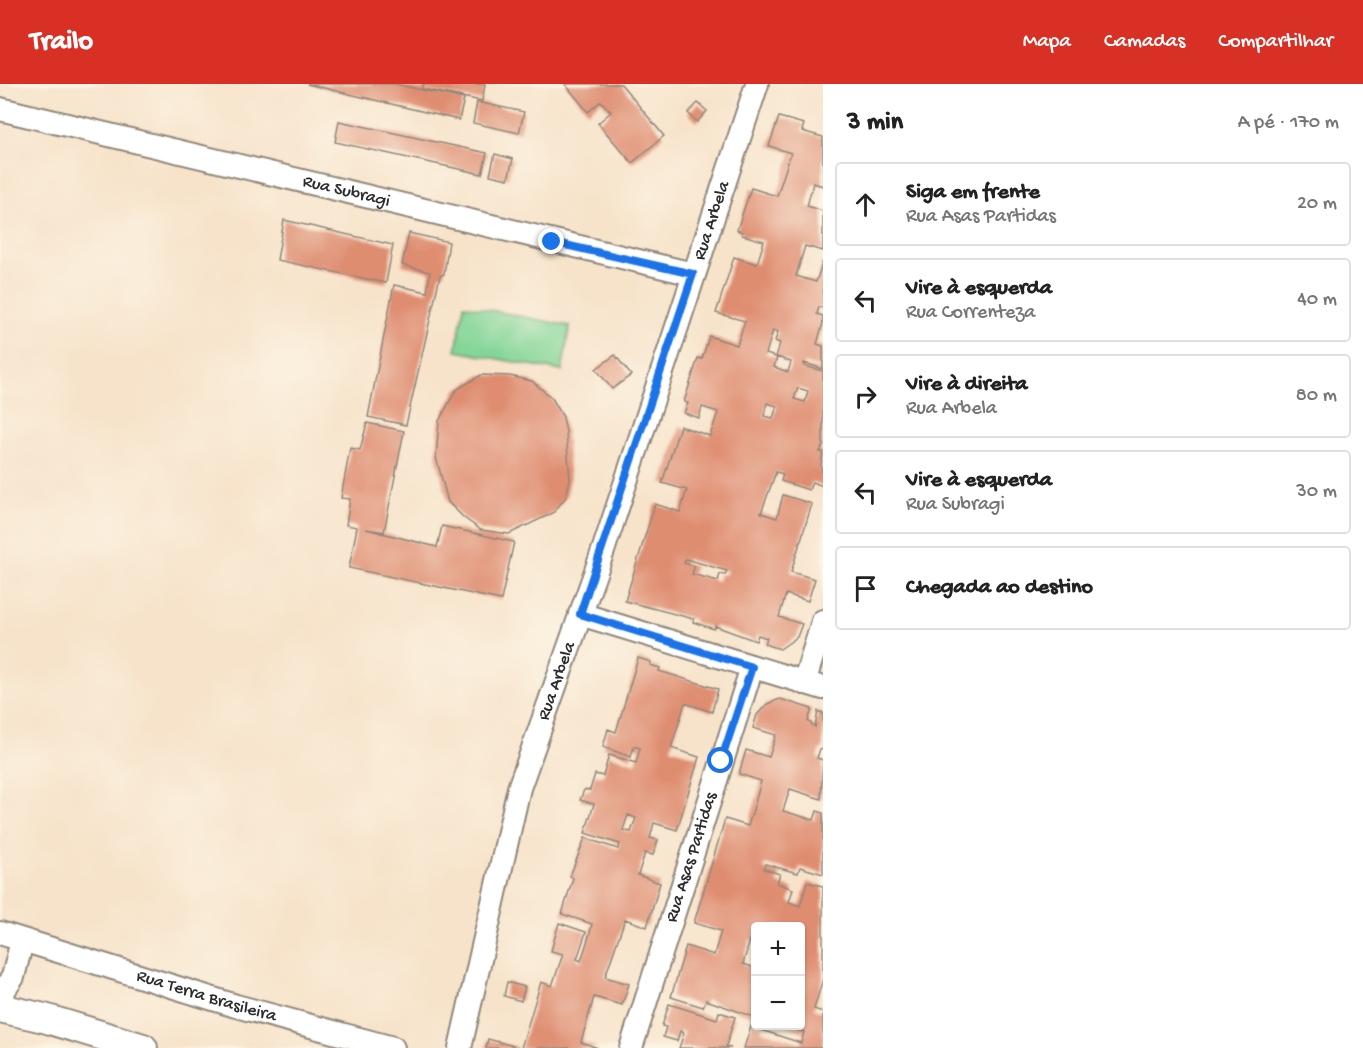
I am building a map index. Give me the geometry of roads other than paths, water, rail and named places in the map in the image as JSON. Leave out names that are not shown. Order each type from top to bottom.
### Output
[{"type":"street","name":"Rua Arbela","points":[[460,1048],[519,788],[580,614],[757,84]]},
{"type":"street","name":"Rua Subragi","points":[[0,109],[693,274]]},
{"type":"street","points":[[580,614],[813,685],[823,621]]},
{"type":"street","name":"Rua Asas Partidas","points":[[631,1048],[752,667]]},
{"type":"street","name":"Rua Terra Brasileira","points":[[0,933],[236,1006],[393,1048]]},
{"type":"street","points":[[0,996],[13,977],[22,941]]},
{"type":"street","points":[[0,1008],[44,1018],[143,1048]]}]
